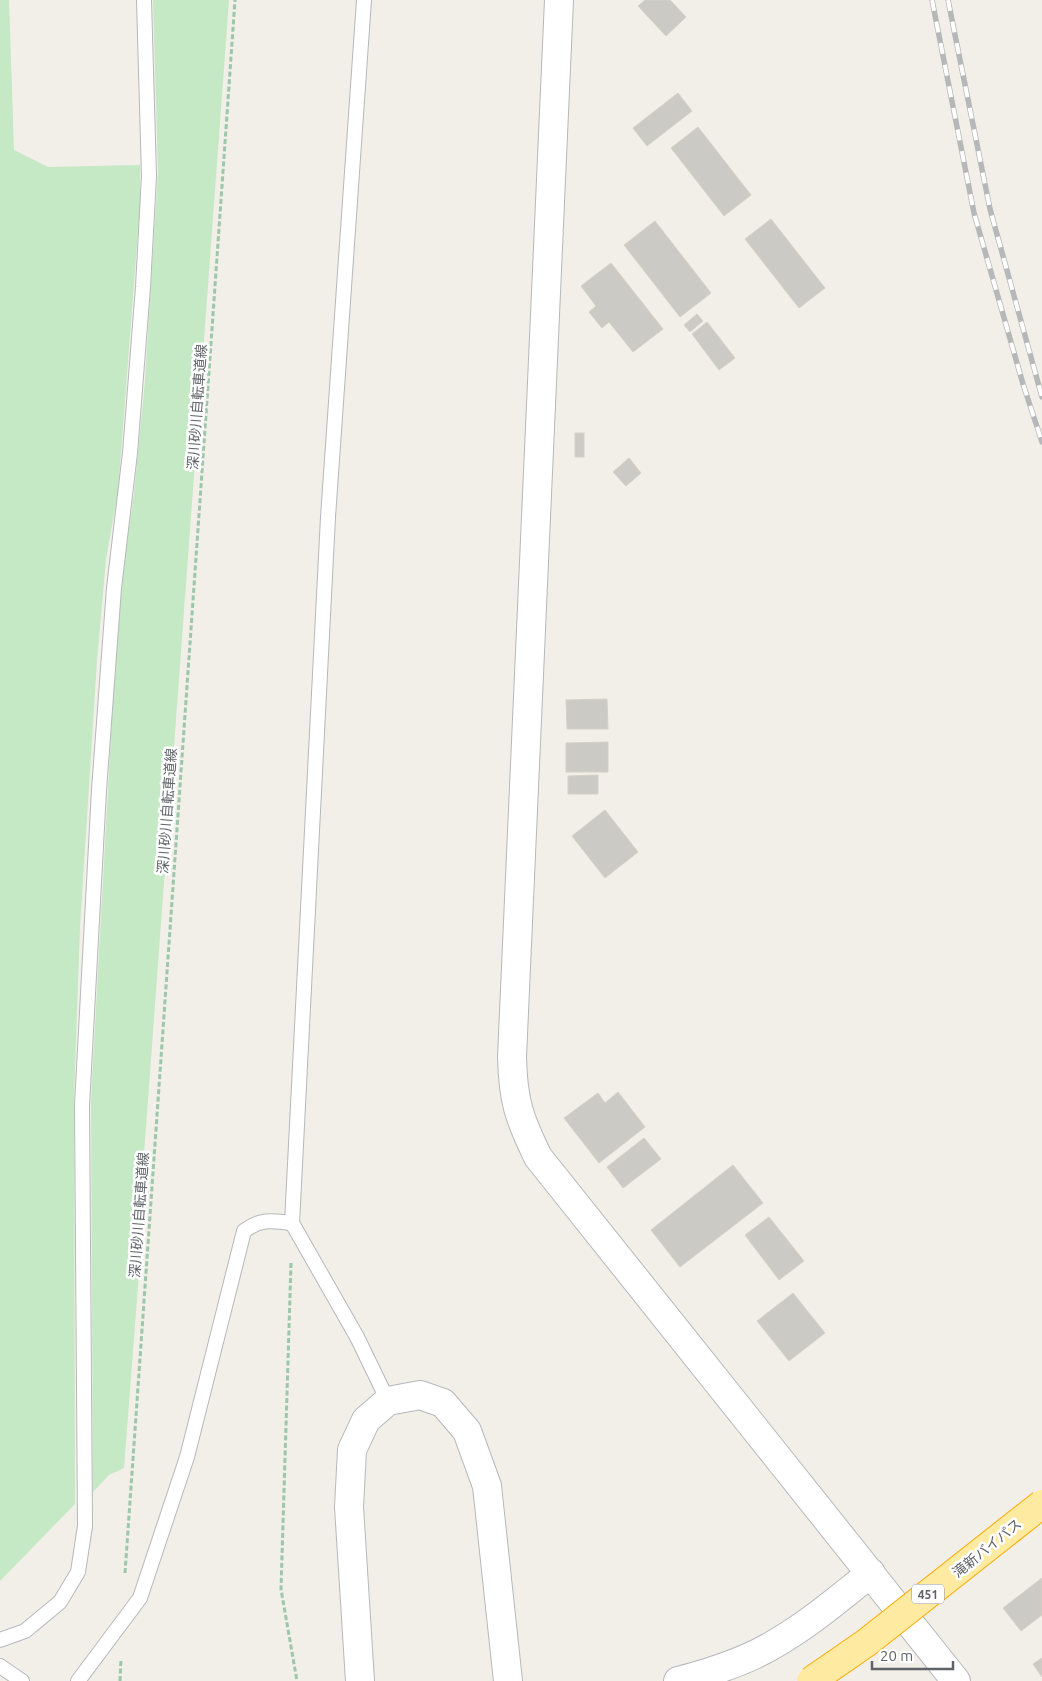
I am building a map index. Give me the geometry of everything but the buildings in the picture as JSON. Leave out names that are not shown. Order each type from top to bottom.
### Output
[{"type":"highway","name":"滝新バイパス","points":[[811,1681],[866,1643],[1042,1504]]},
{"type":"street","points":[[559,0],[513,1047],[513,1087],[520,1120],[538,1157],[871,1572],[956,1681]]},
{"type":"street","points":[[360,1681],[349,1507],[352,1450],[366,1420],[388,1401],[420,1395],[443,1404],[467,1431],[487,1486],[508,1681]]},
{"type":"street","points":[[678,1681],[710,1672],[759,1652],[813,1619],[871,1572]]},
{"type":"lane","points":[[0,1640],[25,1631],[60,1602],[78,1572],[85,1526],[82,1105],[101,771],[114,588],[130,453],[145,250],[149,176],[144,0]]},
{"type":"lane","points":[[364,0],[328,517],[292,1223],[357,1337],[388,1401]]},
{"type":"lane","points":[[78,1681],[140,1598],[187,1457],[244,1231],[256,1222],[269,1220],[292,1223]]},
{"type":"lane","points":[[0,1666],[22,1681]]},
{"type":"path","name":"深川砂川自転車道線","points":[[125,1574],[236,0]]},
{"type":"path","points":[[292,1223],[281,1589],[297,1681]]},
{"type":"green space","points":[[0,0],[9,0],[14,150],[48,167],[140,165],[140,205],[118,492],[106,559],[97,660],[80,927],[74,1097],[75,1504],[0,1581]]},
{"type":"green space","points":[[153,0],[229,0],[144,1154],[139,1273],[124,1468],[109,1475],[93,1492],[91,1099],[115,662],[124,562],[134,494],[145,381],[158,171]]},
{"type":"railway","points":[[932,0],[974,213],[1023,384],[1042,442]]},
{"type":"railway","points":[[948,0],[990,209],[1042,397]]}]
